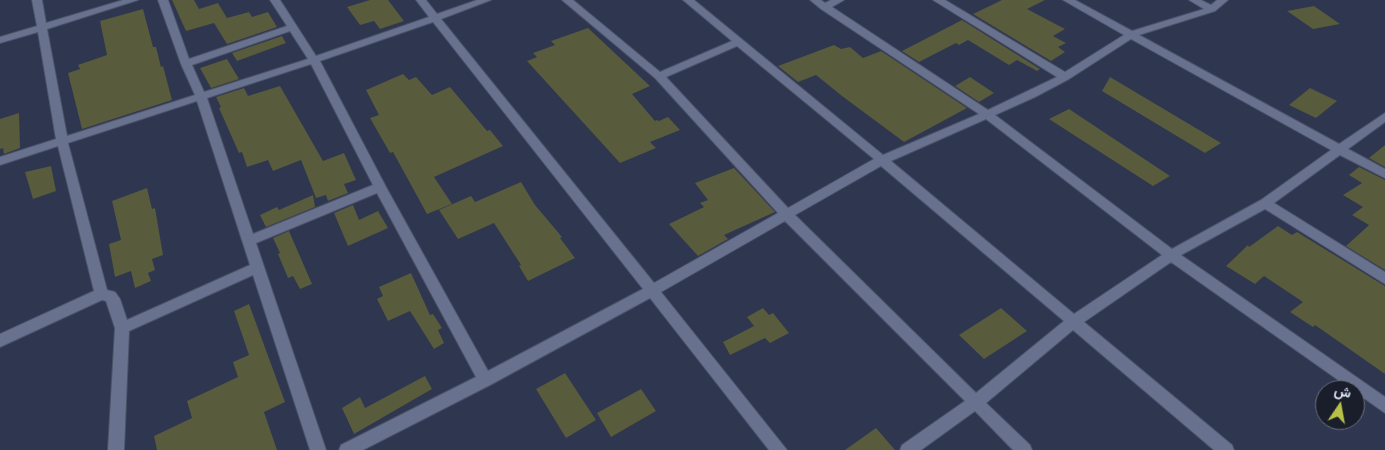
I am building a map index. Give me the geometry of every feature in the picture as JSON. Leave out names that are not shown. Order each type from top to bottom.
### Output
[{"type":"street","points":[[37,0],[62,140],[101,294]]},
{"type":"street","points":[[0,40],[133,0]]},
{"type":"street","points":[[163,0],[186,64],[201,97],[318,450]]},
{"type":"street","points":[[275,0],[314,60],[380,187],[485,380]]},
{"type":"street","points":[[421,0],[779,450]]},
{"type":"street","points":[[0,161],[314,60],[486,0]]},
{"type":"street","points":[[567,0],[659,76],[787,214],[1024,450]]},
{"type":"street","points":[[688,0],[882,160],[1226,450]]},
{"type":"street","points":[[819,3],[839,0]]},
{"type":"street","points":[[938,0],[1065,77]]},
{"type":"street","points":[[1068,0],[1385,174]]},
{"type":"street","points":[[1194,0],[1212,9]]},
{"type":"street","points":[[347,450],[485,380],[651,291],[882,160],[1031,96],[1065,77],[1130,34],[1212,9],[1223,0]]},
{"type":"street","points":[[819,3],[987,114],[1171,255],[1385,406]]},
{"type":"street","points":[[186,64],[292,27]]},
{"type":"street","points":[[659,76],[738,42]]},
{"type":"street","points":[[908,450],[976,402],[1073,322],[1171,255],[1265,203],[1385,117]]},
{"type":"street","points":[[248,241],[380,187]]},
{"type":"street","points":[[1265,203],[1385,279]]},
{"type":"street","points":[[122,328],[257,268]]},
{"type":"street","points":[[0,341],[101,294],[110,296],[116,303],[122,328],[116,450]]},
{"type":"building","points":[[172,0],[194,0],[199,9],[218,3],[227,18],[249,12],[252,17],[268,12],[277,27],[227,44],[214,23],[186,31]]},
{"type":"building","points":[[370,0],[388,0],[404,21],[380,29],[374,21],[360,25],[347,7]]},
{"type":"building","points":[[1002,0],[1045,0],[1027,9],[1065,29],[1053,36],[1066,43],[1058,47],[1065,52],[1051,61],[973,14]]},
{"type":"building","points":[[1314,6],[1340,24],[1313,29],[1287,11]]},
{"type":"building","points":[[143,9],[153,47],[156,47],[161,67],[163,66],[172,100],[82,129],[68,73],[80,69],[78,65],[107,55],[100,21]]},
{"type":"building","points":[[962,20],[1040,69],[1037,71],[1017,60],[1009,65],[968,40],[959,45],[956,43],[919,62],[902,51]]},
{"type":"building","points":[[588,28],[650,86],[632,94],[655,121],[668,117],[680,130],[650,142],[656,148],[620,163],[527,61],[537,57],[533,53],[555,45],[551,41]]},
{"type":"building","points":[[282,36],[286,43],[237,61],[232,53]]},
{"type":"building","points":[[834,45],[841,49],[850,47],[863,58],[881,51],[967,108],[904,142],[816,75],[798,82],[778,66]]},
{"type":"building","points":[[227,59],[239,79],[211,88],[200,68]]},
{"type":"building","points":[[403,74],[409,80],[416,77],[432,95],[450,87],[487,131],[490,130],[503,146],[434,177],[452,204],[427,214],[393,152],[390,153],[370,118],[379,115],[366,90]]},
{"type":"building","points":[[970,77],[994,93],[979,102],[955,86]]},
{"type":"building","points":[[1110,77],[1221,143],[1205,153],[1102,91]]},
{"type":"building","points":[[280,86],[323,161],[344,153],[356,180],[344,184],[348,193],[328,201],[326,195],[316,198],[301,160],[273,171],[268,160],[247,167],[242,152],[239,153],[219,108],[221,107],[216,97],[244,88],[248,96]]},
{"type":"building","points":[[1310,88],[1337,101],[1316,118],[1289,105]]},
{"type":"building","points":[[1069,109],[1170,176],[1153,186],[1049,119]]},
{"type":"building","points":[[19,113],[20,148],[4,154],[3,148],[0,149],[0,119]]},
{"type":"building","points":[[1385,145],[1385,167],[1369,158]]},
{"type":"building","points":[[51,166],[56,191],[33,199],[25,172]]},
{"type":"building","points":[[1359,167],[1385,180],[1385,270],[1346,246],[1369,225],[1352,215],[1363,207],[1343,195],[1362,183],[1349,175]]},
{"type":"building","points":[[734,168],[775,212],[724,235],[728,239],[698,256],[669,224],[704,207],[700,203],[708,200],[695,183]]},
{"type":"building","points":[[521,182],[535,205],[562,237],[560,238],[575,258],[528,281],[519,266],[521,265],[494,223],[458,239],[439,210],[471,196],[475,202]]},
{"type":"building","points":[[147,188],[152,209],[155,208],[163,255],[152,259],[155,270],[148,273],[151,281],[135,288],[131,271],[115,277],[109,244],[121,240],[112,201]]},
{"type":"building","points":[[313,195],[315,207],[266,227],[260,215],[277,207],[279,210]]},
{"type":"building","points":[[353,205],[359,220],[378,211],[388,228],[348,246],[334,213]]},
{"type":"building","points":[[1278,226],[1292,235],[1297,232],[1385,286],[1385,374],[1315,325],[1313,327],[1290,312],[1303,302],[1264,276],[1255,284],[1226,266],[1248,245],[1249,247]]},
{"type":"building","points":[[289,231],[312,284],[300,289],[293,276],[288,278],[273,238]]},
{"type":"building","points":[[411,273],[430,315],[433,314],[442,328],[438,330],[444,343],[434,349],[410,311],[388,321],[377,299],[383,296],[379,287]]},
{"type":"building","points":[[249,304],[285,402],[264,412],[277,450],[157,450],[154,436],[192,418],[187,401],[238,377],[233,362],[249,355],[234,311]]},
{"type":"building","points":[[763,308],[769,315],[773,313],[789,333],[770,343],[765,338],[730,355],[723,342],[754,326],[747,317]]},
{"type":"building","points":[[1001,308],[1027,331],[984,359],[959,335]]},
{"type":"building","points":[[565,373],[596,420],[566,438],[536,389]]},
{"type":"building","points":[[425,376],[432,389],[354,434],[342,408],[360,397],[365,408]]},
{"type":"building","points":[[641,389],[656,411],[611,437],[597,413]]},
{"type":"building","points":[[876,428],[895,450],[845,450]]}]
